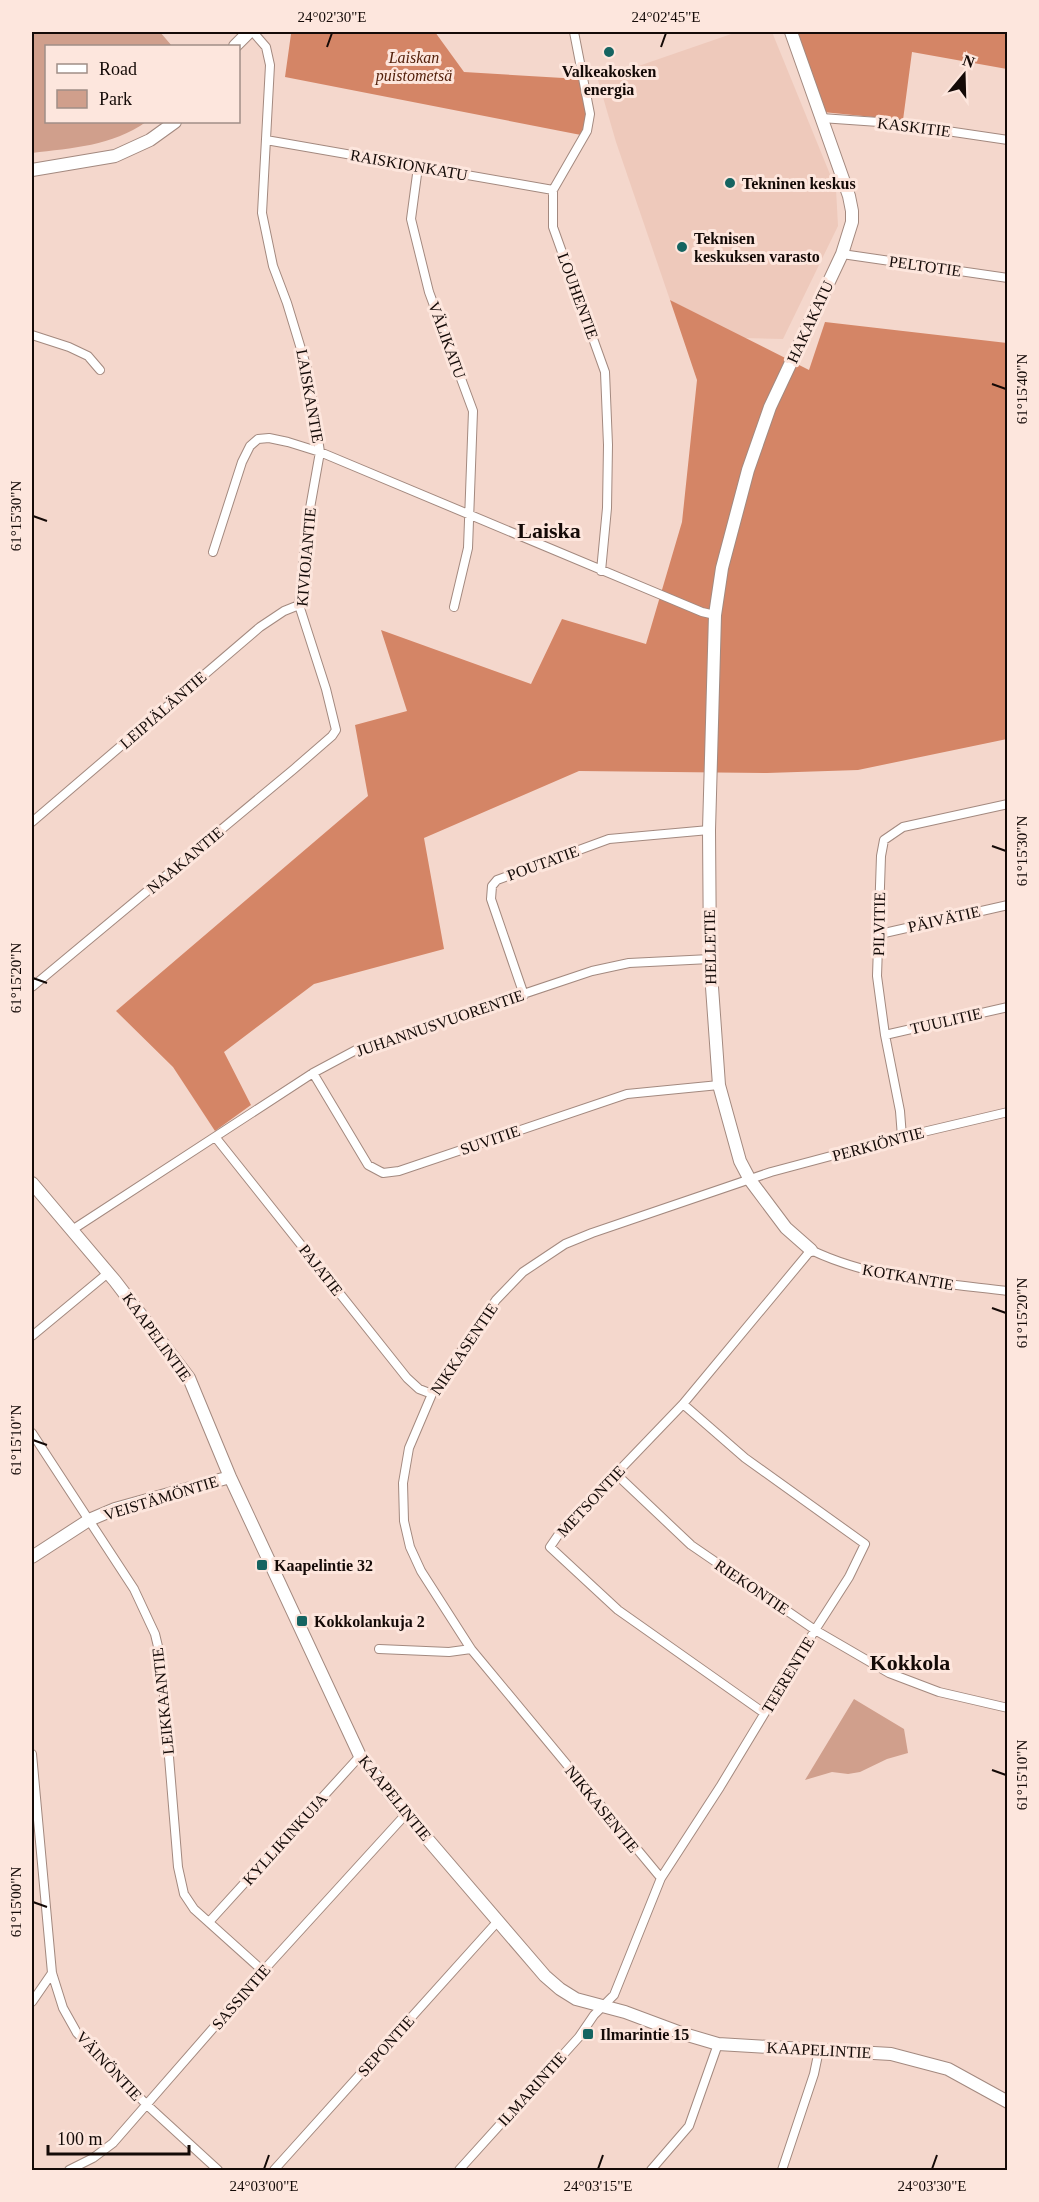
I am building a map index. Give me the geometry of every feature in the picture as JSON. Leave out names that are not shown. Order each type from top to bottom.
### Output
[{"type":"street","points":[[236,45],[249,32]]},
{"type":"street","name":"LAISKANTIE","points":[[253,32],[266,46],[270,65],[262,213],[273,266],[308,372],[320,452],[601,571],[715,615]]},
{"type":"street","points":[[553,190],[587,131],[590,114],[574,32]]},
{"type":"street","name":"HAKAKATU","points":[[715,615],[722,568],[748,470],[770,407],[842,254],[852,222],[852,211],[791,32]]},
{"type":"street","name":"KASKITIE","points":[[821,118],[893,123],[1008,140]]},
{"type":"street","points":[[32,170],[115,156],[150,140],[174,123]]},
{"type":"street","name":"RAISKIONKATU","points":[[266,140],[553,190]]},
{"type":"street","name":"VÄLIKATU","points":[[417,167],[411,219],[429,292],[473,411],[468,548],[454,607]]},
{"type":"street","name":"LOUHENTIE","points":[[553,190],[554,227],[605,372],[608,397],[608,466],[601,571]]},
{"type":"street","name":"PELTOTIE","points":[[842,254],[1008,278]]},
{"type":"street","points":[[32,335],[88,356],[100,370]]},
{"type":"street","points":[[213,552],[242,462],[250,446],[258,439],[269,438],[320,452]]},
{"type":"street","name":"KIVIOJANTIE","points":[[320,452],[307,525],[299,605],[326,689],[336,730]]},
{"type":"street","name":"LEIPIÄLÄNTIE","points":[[32,822],[260,627],[284,611],[299,605]]},
{"type":"street","name":"HELLETIE","points":[[715,615],[709,830],[710,959],[719,1085],[741,1161],[750,1180],[772,1211],[811,1251]]},
{"type":"street","name":"NAAKANTIE","points":[[32,987],[285,777],[336,730]]},
{"type":"street","name":"PILVITIE","points":[[902,1137],[900,1112],[885,1035],[877,976],[880,934],[880,856],[884,840],[903,827],[1008,804]]},
{"type":"street","name":"POUTATIE","points":[[524,995],[491,899],[492,886],[497,880],[609,839],[709,830]]},
{"type":"street","name":"PÄIVÄTIE","points":[[880,934],[1008,905]]},
{"type":"street","name":"JUHANNUSVUORENTIE","points":[[72,1230],[313,1073],[356,1050],[592,971],[629,963],[710,959]]},
{"type":"street","name":"TUULITIE","points":[[885,1035],[1008,1007]]},
{"type":"street","name":"SUVITIE","points":[[313,1073],[368,1165],[383,1173],[399,1171],[627,1094],[719,1085]]},
{"type":"street","name":"PERKIÖNTIE","points":[[750,1180],[771,1172],[902,1137],[1008,1112]]},
{"type":"street","name":"PAJATIE","points":[[216,1137],[407,1378],[419,1389],[432,1394]]},
{"type":"street","name":"NIKKASENTIE","points":[[661,1878],[471,1649],[421,1571],[410,1547],[404,1521],[403,1483],[409,1448],[432,1394],[496,1300],[523,1272],[565,1244],[592,1233],[750,1180]]},
{"type":"street","name":"KAAPELINTIE","points":[[32,1183],[108,1273],[183,1368],[204,1411],[230,1477],[360,1756],[406,1814],[545,1976],[576,1999],[626,2012],[718,2044],[891,2054],[948,2069],[1008,2102]]},
{"type":"street","name":"KOTKANTIE","points":[[811,1251],[833,1261],[872,1272],[1008,1291]]},
{"type":"street","name":"METSONTIE","points":[[764,1713],[618,1610],[550,1547],[561,1531],[683,1404],[811,1251]]},
{"type":"street","points":[[32,1336],[108,1273]]},
{"type":"street","name":"TEERENTIE","points":[[603,2006],[614,1995],[661,1878],[720,1787],[849,1577],[865,1544],[745,1458],[683,1404]]},
{"type":"street","name":"LEIKKAANTIE","points":[[32,1432],[134,1589],[155,1634],[161,1659],[178,1867],[184,1894],[194,1909],[263,1971]]},
{"type":"street","name":"RIEKONTIE","points":[[616,1474],[691,1545],[815,1630],[889,1673],[939,1692],[1007,1708]]},
{"type":"street","name":"VEISTÄMÖNTIE","points":[[32,1557],[89,1520],[115,1509],[230,1477]]},
{"type":"street","points":[[379,1649],[449,1652],[471,1649]]},
{"type":"street","name":"VÄINÖNTIE","points":[[32,1754],[52,1973],[63,2008],[77,2033],[147,2105],[218,2170]]},
{"type":"street","name":"KYLLIKINKUJA","points":[[209,1922],[360,1756]]},
{"type":"street","name":"SASSINTIE","points":[[69,2170],[93,2158],[113,2143],[263,1971],[406,1814]]},
{"type":"street","name":"SEPONTIE","points":[[274,2170],[498,1921]]},
{"type":"street","points":[[32,2002],[52,1973]]},
{"type":"street","name":"ILMARINTIE","points":[[459,2170],[579,2037],[603,2006]]},
{"type":"street","points":[[651,2170],[689,2126],[718,2044]]},
{"type":"street","points":[[782,2170],[814,2074],[819,2050]]},
{"type":"shaded area","points":[[737,32],[772,32],[836,189],[838,226],[783,339],[743,338],[670,300],[616,142],[598,80]]},
{"type":"green space","points":[[32,32],[160,32],[171,45],[45,45],[45,123],[144,123],[106,141],[32,153]]},
{"type":"green space","name":"Laiskan puistometsä","points":[[294,32],[435,32],[464,72],[580,79],[585,107],[584,129],[581,135],[285,77],[291,34]]},
{"type":"green space","points":[[791,32],[1007,32],[1007,69],[912,52],[903,120],[823,112]]},
{"type":"green space","points":[[670,300],[809,370],[825,322],[1007,343],[1007,739],[858,770],[767,773],[579,771],[424,838],[444,949],[314,984],[224,1052],[251,1105],[215,1131],[173,1067],[116,1011],[368,796],[355,725],[407,711],[381,630],[531,684],[562,619],[646,644],[682,522],[697,380]]},
{"type":"green space","points":[[854,1699],[904,1729],[908,1753],[887,1759],[860,1772],[848,1774],[832,1772],[805,1780]]},
{"type":"place","name":"Valkeakosken energia","points":[[609,52]]},
{"type":"place","name":"Tekninen keskus","points":[[730,183]]},
{"type":"place","name":"Teknisen keskuksen varasto","points":[[682,247]]},
{"type":"place","name":"Kaapelintie 32","points":[[262,1565]]},
{"type":"place","name":"Kokkolankuja 2","points":[[302,1621]]},
{"type":"place","name":"Ilmarintie 15","points":[[588,2034]]},
{"type":"district","name":"Laiska","points":[[549,530]]},
{"type":"district","name":"Kokkola","points":[[910,1662]]}]
